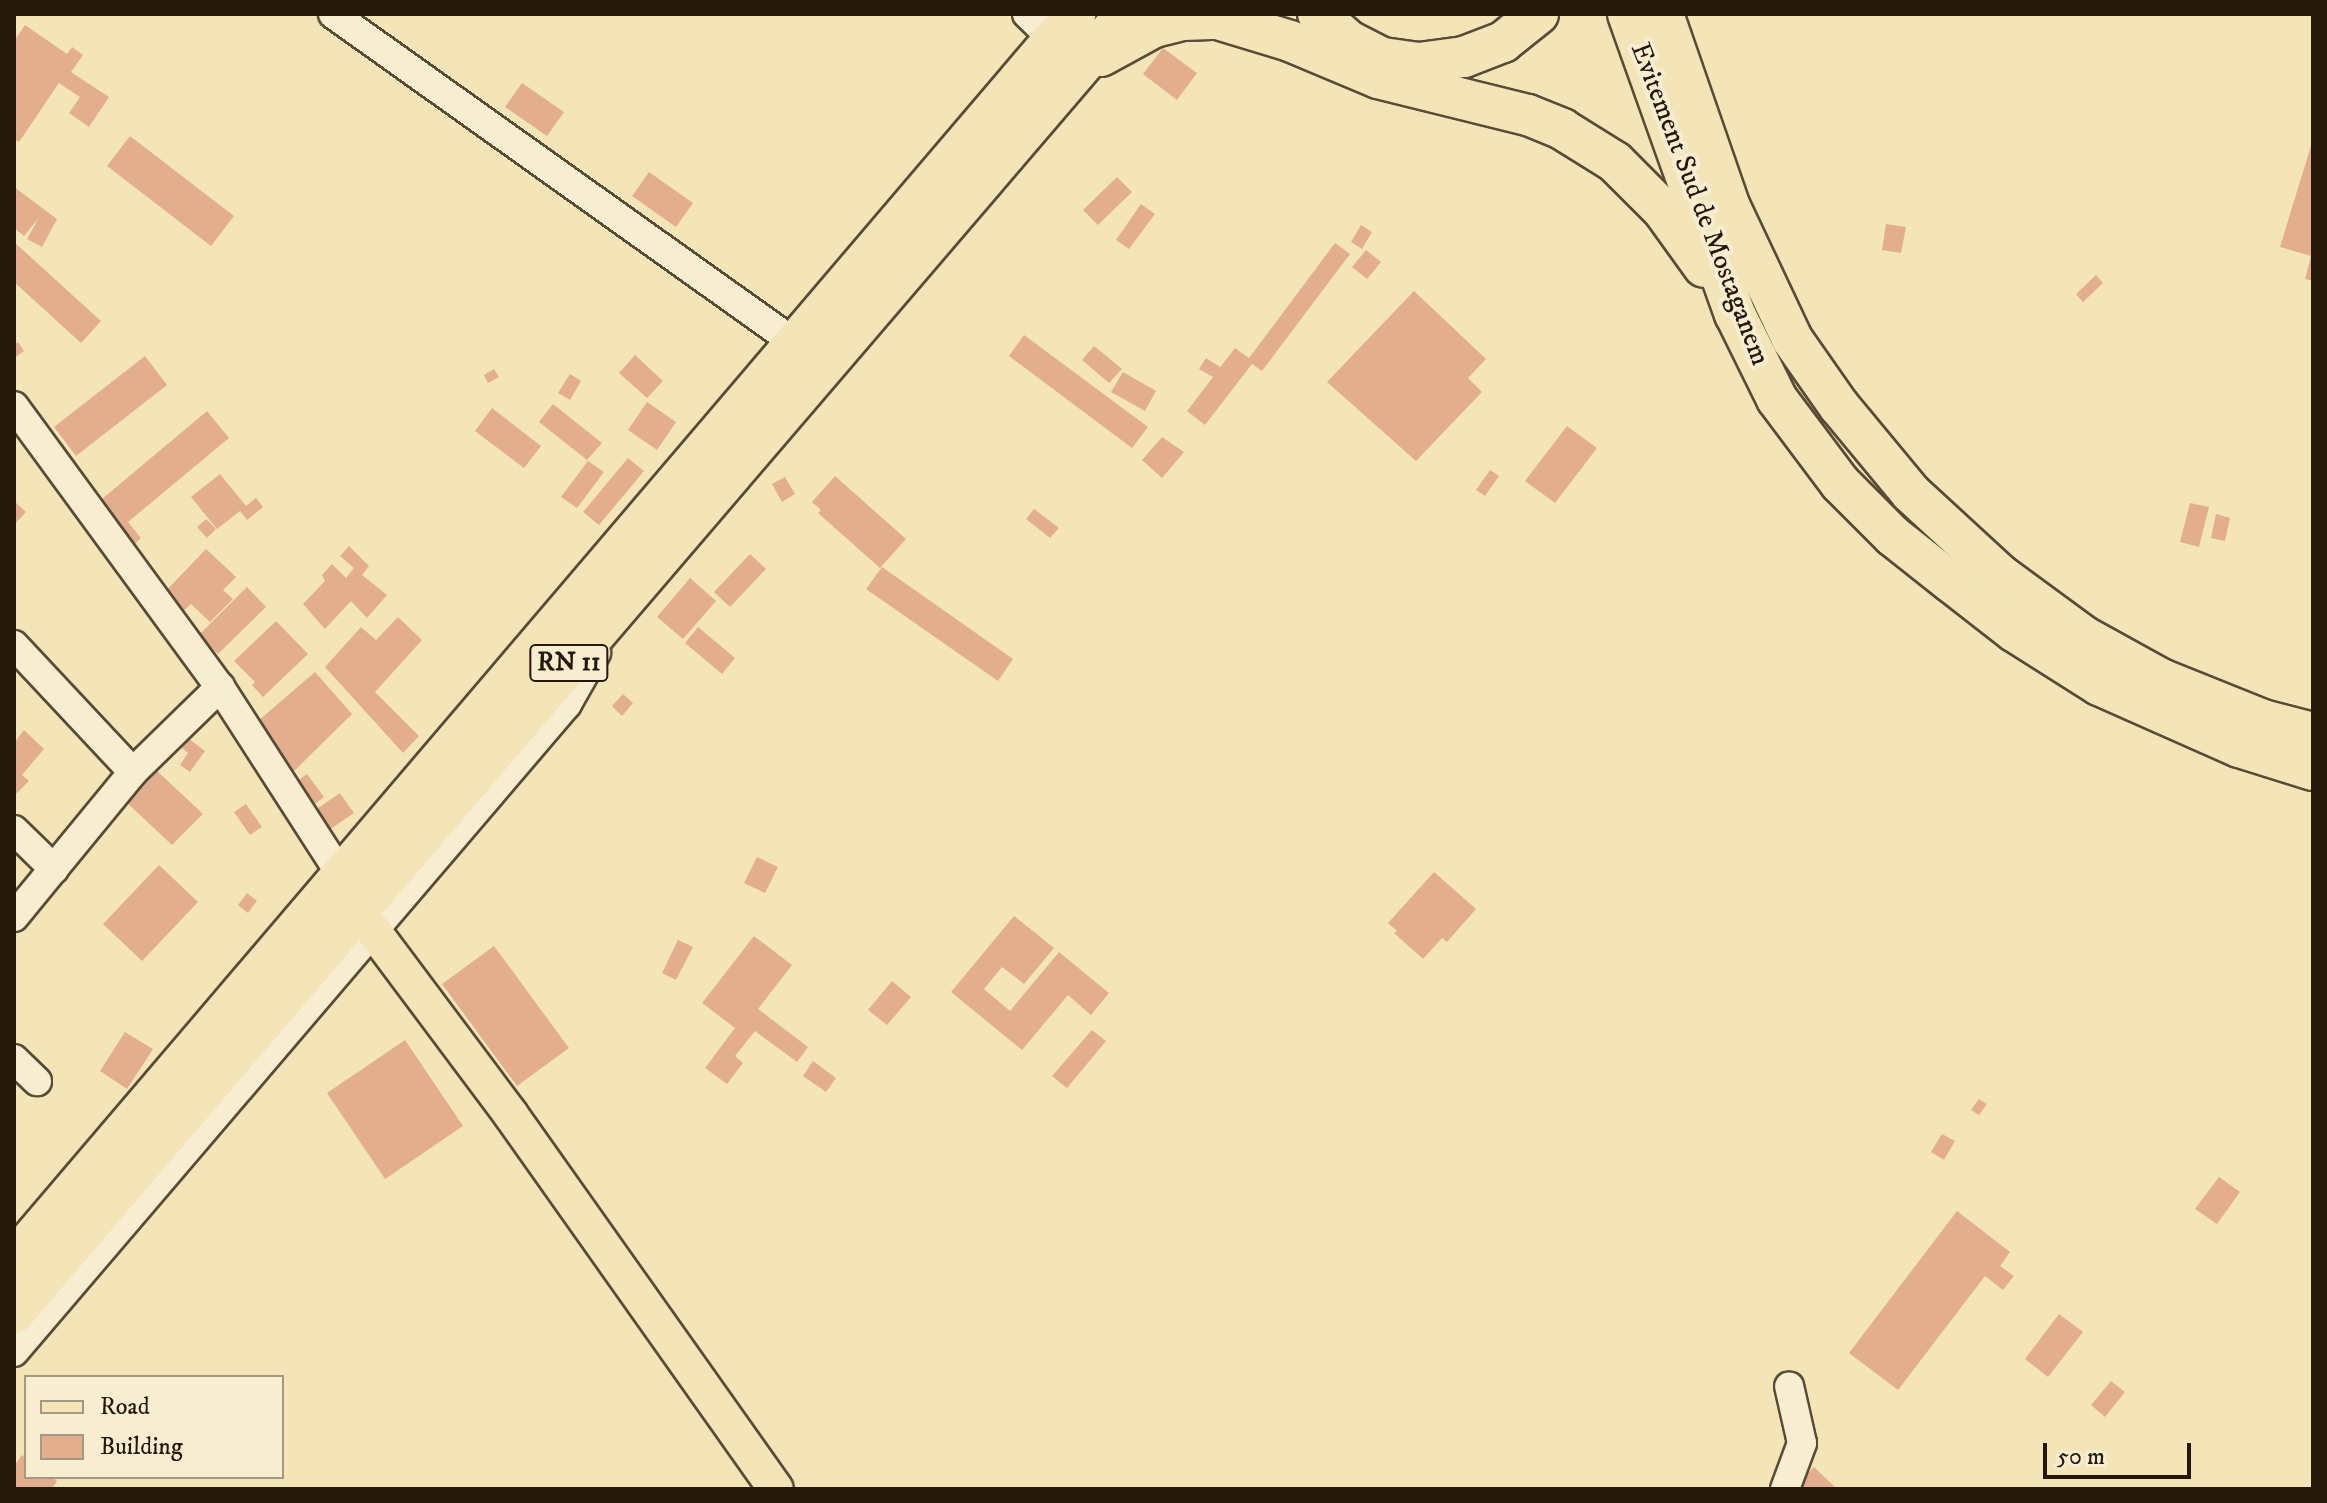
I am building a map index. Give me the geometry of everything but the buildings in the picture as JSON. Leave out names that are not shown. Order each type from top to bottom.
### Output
[{"type":"highway","name":"RN 11","points":[[14,1313],[1126,14]]},
{"type":"highway","points":[[1318,14],[1349,41],[1383,58],[1419,63],[1464,57],[1503,42],[1538,14]]},
{"type":"highway","name":"Evitement Sud de Mostaganem","points":[[1628,14],[1735,314],[1777,399],[1840,483],[1893,536],[1951,582],[2014,631],[2099,685],[2239,747],[2313,770]]},
{"type":"highway","name":"Evitement Sud de Mostaganem","points":[[1663,14],[1730,207],[1792,339],[1839,406],[1911,493],[1999,574],[2083,636],[2161,679],[2263,720],[2313,733]]},
{"type":"highway","points":[[1074,73],[1154,27],[1183,20],[1218,19],[1264,32],[1378,78],[1528,115],[1589,145],[1638,182],[1684,238],[1735,314]]},
{"type":"highway","name":"RN 11","points":[[14,1260],[795,343],[1060,20]]},
{"type":"main road","points":[[372,929],[511,1115],[776,1489]]},
{"type":"street","points":[[333,14],[795,343]]},
{"type":"street","points":[[14,406],[220,687],[342,876]]},
{"type":"street","points":[[14,1352],[567,704],[633,587]]},
{"type":"street","points":[[14,645],[133,772]]},
{"type":"street","points":[[14,917],[133,772],[220,687]]},
{"type":"street","points":[[14,830],[54,869]]},
{"type":"street","points":[[14,1059],[37,1081]]},
{"type":"street","points":[[1785,1489],[1802,1443],[1789,1386]]}]
